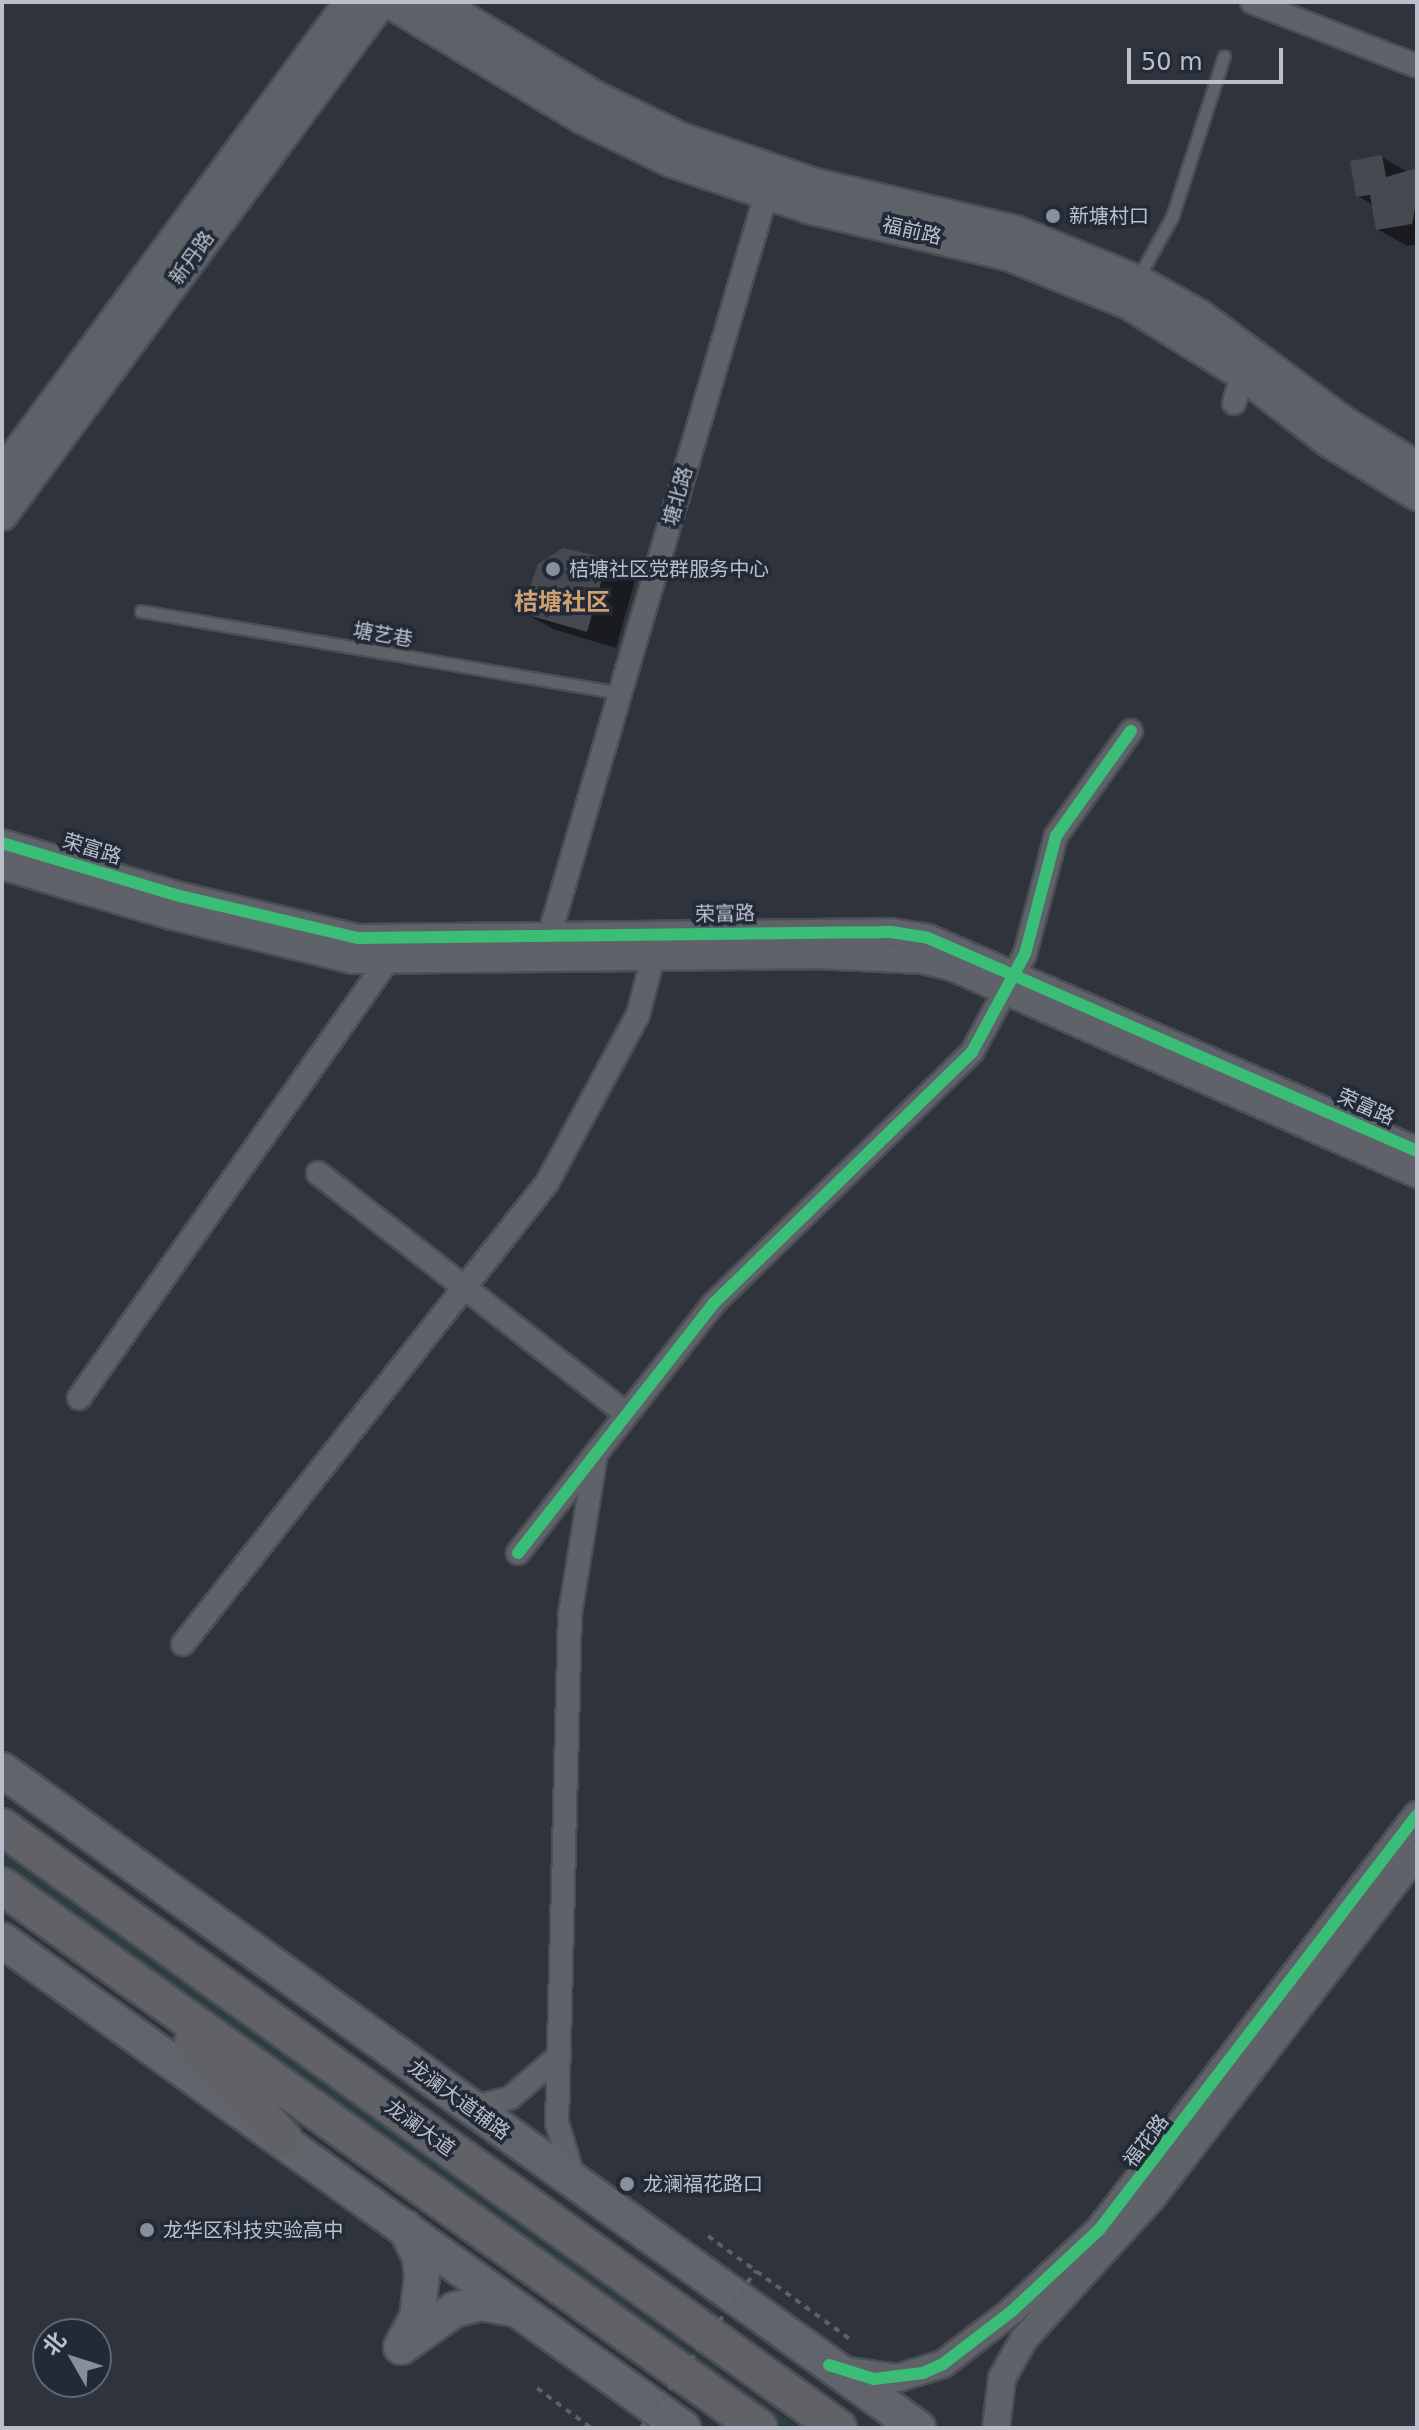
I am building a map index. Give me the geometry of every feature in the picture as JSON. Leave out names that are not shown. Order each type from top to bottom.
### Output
[{"type":"highway","name":"龙澜大道","points":[[2,1827],[838,2428]]},
{"type":"highway","points":[[2,1886],[759,2428]]},
{"type":"highway","points":[[141,1985],[283,2138]]},
{"type":"main road","name":"新丹路","points":[[2,474],[350,2]]},
{"type":"main road","name":"新丹路","points":[[2,515],[381,2]]},
{"type":"main road","name":"福前路","points":[[389,2],[603,130],[670,161],[769,184],[1015,231],[1137,280],[1242,376],[1342,421],[1417,467]]},
{"type":"main road","name":"福前路","points":[[437,2],[636,118],[769,184],[1008,255],[1069,277],[1186,336],[1328,441],[1417,495]]},
{"type":"main road","name":"龙澜大道辅路","points":[[2,1770],[576,2184],[840,2352],[918,2428]]},
{"type":"main road","points":[[2,1940],[283,2138],[683,2428]]},
{"type":"main road","points":[[404,2226],[419,2255],[422,2276],[417,2318],[401,2347],[454,2310],[480,2303],[517,2310]]},
{"type":"street","points":[[1252,2],[1417,66]]},
{"type":"street","name":"塘北路","points":[[546,948],[769,184]]},
{"type":"street","points":[[518,1553],[713,1304],[955,1073],[1011,982],[1030,939],[1056,836],[1131,731]]},
{"type":"street","name":"荣富路","points":[[2,843],[180,896],[345,936],[653,957],[894,956],[952,967],[1011,982],[1417,1151]]},
{"type":"street","name":"荣富路","points":[[2,866],[316,954],[387,961],[546,948],[891,932],[960,948],[1011,982],[1417,1174]]},
{"type":"street","points":[[183,1644],[561,1162],[638,1015],[653,957]]},
{"type":"street","points":[[79,1398],[387,961]]},
{"type":"street","points":[[318,1173],[626,1414]]},
{"type":"street","points":[[576,2184],[557,2123],[570,1614],[597,1450]]},
{"type":"street","name":"福花路","points":[[840,2352],[874,2379],[923,2373],[943,2364],[1012,2311],[1099,2230],[1417,1815]]},
{"type":"street","name":"福花路","points":[[996,2428],[1002,2378],[1024,2339],[1152,2198],[1417,1854]]},
{"type":"street","points":[[471,2108],[510,2098],[559,2056]]},
{"type":"lane","points":[[1137,280],[1172,217],[1224,56]]},
{"type":"lane","name":"塘艺巷","points":[[141,611],[620,693]]},
{"type":"path","points":[[708,2236],[756,2271],[840,2352]]},
{"type":"path","points":[[641,2428],[756,2271]]},
{"type":"path","points":[[537,2388],[591,2428]]},
{"type":"shaded area","points":[[2,1849],[799,2428],[775,2428],[2,1866]]},
{"type":"building","points":[[1382,155],[1386,177],[1417,168],[1417,199],[1412,224],[1376,230],[1370,195],[1356,197],[1350,161]]},
{"type":"building","points":[[563,548],[608,558],[587,632],[521,613],[538,564]]},
{"type":"cycle path","points":[[518,1553],[713,1304],[972,1052],[1025,954],[1056,836],[1131,731]]},
{"type":"cycle path","points":[[2,843],[180,896],[358,938],[891,932],[928,938],[1417,1151]]},
{"type":"cycle path","points":[[829,2365],[874,2379],[923,2373],[943,2364],[1012,2311],[1099,2230],[1417,1815]]},
{"type":"place","name":"新塘村口","points":[[1053,216]]},
{"type":"place","name":"桔塘社区党群服务中心","points":[[553,569]]},
{"type":"place","name":"龙澜福花路口","points":[[627,2184]]},
{"type":"place","name":"龙华区科技实验高中","points":[[147,2230]]},
{"type":"district","name":"桔塘社区","points":[[562,603]]}]
